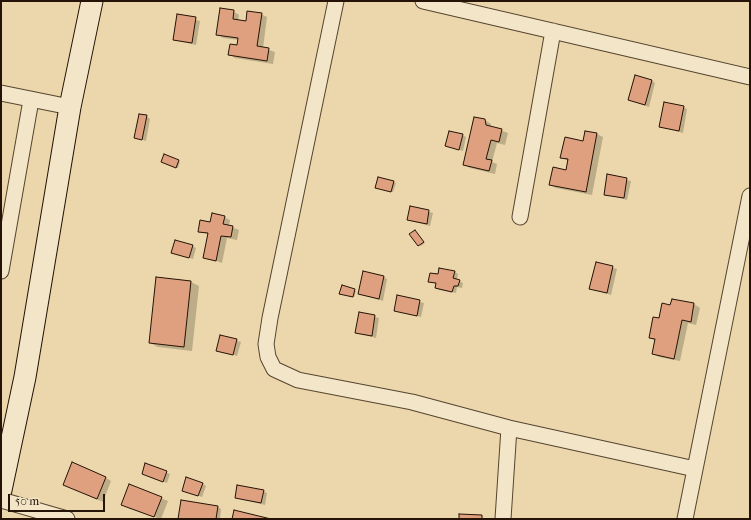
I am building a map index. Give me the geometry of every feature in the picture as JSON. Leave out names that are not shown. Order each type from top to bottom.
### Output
[{"type":"main road","points":[[1,490],[25,377],[70,107],[92,1]]},
{"type":"street","points":[[336,1],[270,318],[266,344],[268,357],[274,369],[298,380],[412,402],[509,428],[695,469]]},
{"type":"street","points":[[423,1],[750,77]]},
{"type":"street","points":[[520,217],[553,31]]},
{"type":"street","points":[[1,93],[70,107]]},
{"type":"street","points":[[1,271],[31,100]]},
{"type":"street","points":[[685,519],[750,196]]},
{"type":"street","points":[[503,519],[509,428]]},
{"type":"street","points":[[1,500],[67,519]]},
{"type":"building","points":[[220,8],[234,10],[233,19],[246,21],[247,11],[262,13],[257,46],[269,48],[267,61],[228,55],[230,44],[237,45],[238,38],[216,35]]},
{"type":"building","points":[[177,14],[196,17],[192,43],[173,40]]},
{"type":"building","points":[[635,75],[652,80],[645,105],[628,100]]},
{"type":"building","points":[[664,102],[684,106],[679,131],[659,127]]},
{"type":"building","points":[[139,114],[147,115],[142,140],[134,138]]},
{"type":"building","points":[[474,117],[485,119],[486,125],[502,129],[499,142],[491,140],[486,159],[492,160],[489,171],[463,165]]},
{"type":"building","points":[[449,131],[463,134],[459,150],[445,146]]},
{"type":"building","points":[[585,131],[597,133],[586,192],[549,185],[553,167],[566,170],[568,159],[560,158],[565,137],[583,141]]},
{"type":"building","points":[[164,154],[179,160],[176,168],[161,162]]},
{"type":"building","points":[[607,174],[627,178],[624,198],[604,195]]},
{"type":"building","points":[[378,177],[394,181],[391,192],[375,188]]},
{"type":"building","points":[[410,206],[429,210],[427,224],[407,220]]},
{"type":"building","points":[[212,213],[225,216],[223,224],[233,226],[231,237],[221,236],[216,261],[203,258],[208,233],[198,232],[200,220],[210,222]]},
{"type":"building","points":[[415,230],[424,242],[418,246],[409,234]]},
{"type":"building","points":[[175,240],[193,245],[189,258],[171,253]]},
{"type":"building","points":[[596,262],[613,266],[607,293],[589,289]]},
{"type":"building","points":[[439,268],[455,271],[453,278],[460,280],[458,286],[454,286],[452,292],[435,288],[436,283],[428,282],[430,273],[438,274]]},
{"type":"building","points":[[363,271],[384,276],[379,299],[358,294]]},
{"type":"building","points":[[156,277],[191,281],[184,347],[149,343]]},
{"type":"building","points":[[342,285],[355,289],[353,297],[339,294]]},
{"type":"building","points":[[397,295],[420,300],[417,316],[394,311]]},
{"type":"building","points":[[672,299],[694,303],[691,322],[682,320],[674,359],[652,354],[655,339],[649,338],[653,317],[659,318],[662,303],[670,305]]},
{"type":"building","points":[[359,312],[375,315],[372,336],[355,333]]},
{"type":"building","points":[[220,335],[237,339],[233,355],[216,351]]},
{"type":"building","points":[[72,462],[106,477],[97,499],[63,485]]},
{"type":"building","points":[[145,463],[167,471],[163,482],[142,474]]},
{"type":"building","points":[[186,477],[203,483],[198,496],[182,491]]},
{"type":"building","points":[[129,484],[162,497],[154,517],[121,505]]},
{"type":"building","points":[[237,485],[264,490],[261,503],[235,498]]},
{"type":"building","points":[[181,500],[218,506],[216,519],[178,519]]},
{"type":"building","points":[[234,510],[271,519],[232,519]]},
{"type":"building","points":[[459,514],[482,515],[482,519],[459,519]]}]
